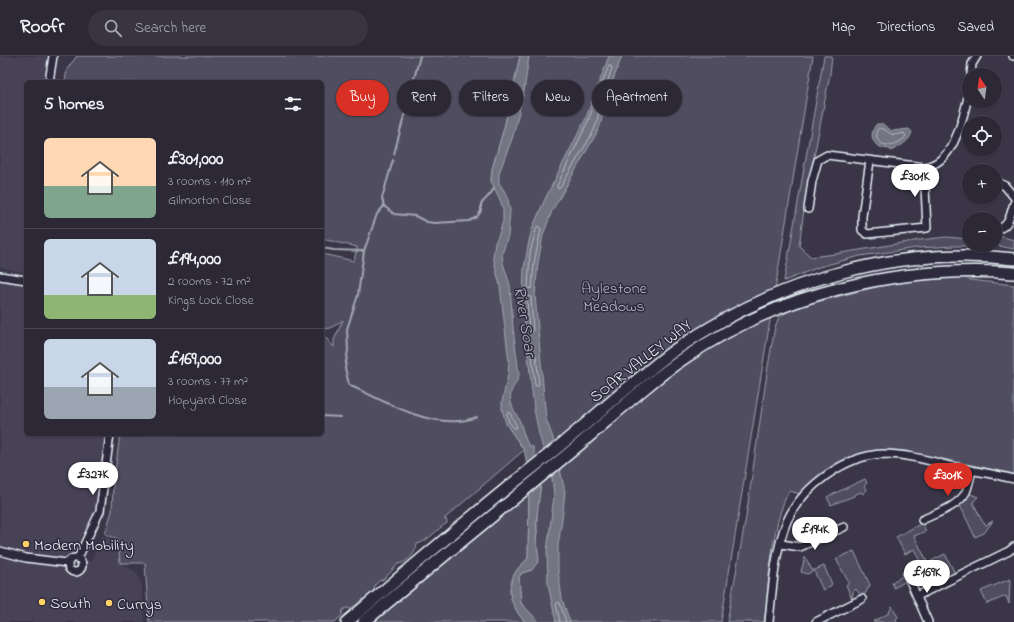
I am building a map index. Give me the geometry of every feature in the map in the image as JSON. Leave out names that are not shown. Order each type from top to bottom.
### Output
[{"type":"highway","name":"SOAR VALLEY WAY","points":[[347,622],[562,444],[621,393],[676,349],[715,324],[757,302],[792,288],[836,274],[890,261],[947,256],[1014,259]]},
{"type":"highway","name":"SOAR VALLEY WAY","points":[[364,622],[569,453],[641,391],[685,357],[721,334],[792,302],[837,289],[869,282],[901,277],[956,272],[1014,273]]},
{"type":"street","points":[[49,80],[53,56]]},
{"type":"street","points":[[972,68],[972,64],[977,56]]},
{"type":"street","points":[[808,209],[812,181],[818,160],[827,155],[870,161],[929,166],[940,160],[948,150],[960,129],[965,108]]},
{"type":"street","points":[[870,161],[862,216],[862,230],[867,234],[927,228],[924,166]]},
{"type":"street","points":[[1002,184],[1014,197]]},
{"type":"street","points":[[1002,228],[1009,221],[1014,202]]},
{"type":"street","points":[[0,276],[24,280]]},
{"type":"street","points":[[78,558],[100,511],[110,436]]},
{"type":"street","points":[[769,622],[774,576],[784,530],[800,499],[806,491],[821,478],[852,462],[876,455],[897,455],[1014,479]]},
{"type":"street","points":[[922,520],[953,505],[958,501],[966,492],[972,471]]},
{"type":"street","points":[[781,544],[800,547],[844,527]]},
{"type":"street","points":[[917,596],[1014,548]]},
{"type":"street","points":[[0,551],[26,558],[67,563]]},
{"type":"street","points":[[67,563],[72,558],[78,558]]},
{"type":"street","points":[[67,563],[69,569],[73,572],[77,571],[82,565],[78,558]]},
{"type":"street","points":[[907,574],[928,622]]},
{"type":"street","points":[[816,622],[862,599]]},
{"type":"shaded area","points":[[0,56],[49,56],[45,80],[24,80],[24,273],[0,267]]},
{"type":"shaded area","points":[[0,281],[24,284],[24,436],[114,436],[104,508],[83,557],[86,561],[91,561],[102,536],[118,541],[120,562],[137,573],[142,586],[144,622],[0,622]]},
{"type":"green space","name":"Aylestone Meadows","points":[[77,56],[520,56],[515,80],[459,80],[459,116],[507,116],[492,169],[491,181],[508,116],[523,116],[523,80],[517,80],[523,56],[813,56],[721,622],[536,622],[521,603],[519,577],[522,573],[532,570],[537,532],[537,508],[541,483],[528,448],[506,424],[524,450],[444,519],[446,519],[447,523],[424,541],[417,544],[415,551],[410,557],[405,562],[398,564],[384,579],[379,581],[375,585],[371,594],[350,609],[347,608],[343,610],[342,615],[335,622],[149,622],[145,563],[120,563],[118,539],[105,534],[112,511],[113,487],[120,436],[324,436],[324,336],[334,347],[334,340],[343,320],[331,328],[324,329],[324,254],[354,261],[357,247],[324,239],[324,80],[65,80],[67,69]]},
{"type":"green space","points":[[824,56],[832,56],[830,74],[805,203],[799,246],[811,257],[946,237],[962,238],[962,246],[917,248],[860,256],[819,267],[784,281]]},
{"type":"green space","points":[[1002,237],[1014,240],[1014,249],[1002,247]]},
{"type":"green space","points":[[965,277],[970,280],[1014,285],[1014,474],[906,451],[890,450],[861,454],[835,465],[823,473],[800,494],[789,491],[778,520],[774,537],[764,622],[727,622],[746,517],[768,366],[775,327],[779,317],[789,311],[813,303],[876,287],[911,281]]},
{"type":"green space","points":[[865,479],[867,483],[864,486],[867,490],[863,494],[861,492],[831,505],[827,497]]},
{"type":"green space","points":[[966,492],[978,497],[973,502],[982,521],[986,525],[993,521],[984,533],[975,537],[958,501]]},
{"type":"green space","points":[[529,494],[528,558],[513,577],[510,591],[513,604],[525,622],[374,622]]},
{"type":"green space","points":[[922,523],[926,531],[914,536],[927,561],[921,564],[914,549],[905,554],[896,537]]},
{"type":"green space","points":[[854,551],[870,585],[865,594],[861,596],[856,589],[853,592],[852,599],[846,585],[849,583],[836,559]]},
{"type":"green space","points":[[945,554],[955,573],[941,579],[936,567],[931,561]]},
{"type":"green space","points":[[805,557],[812,570],[824,566],[832,584],[830,587],[823,590],[814,571],[807,574],[801,572]]},
{"type":"green space","points":[[913,570],[915,576],[894,588],[892,582]]},
{"type":"green space","points":[[1010,579],[1009,604],[1006,596],[987,604],[981,591]]},
{"type":"green space","points":[[892,606],[898,617],[896,619],[897,622],[873,622],[889,613]]},
{"type":"water","points":[[520,56],[529,56],[523,95],[523,80],[515,80]]},
{"type":"water","points":[[609,56],[622,56],[613,80],[600,80]]},
{"type":"water","name":"River Soar","points":[[592,101],[592,116],[602,116],[600,126],[552,211],[543,235],[538,263],[535,295],[546,419],[553,438],[565,492],[558,546],[558,570],[562,599],[570,622],[556,622],[548,584],[547,551],[554,496],[552,478],[539,434],[534,409],[524,319],[524,268],[532,229],[545,199],[585,120]]},
{"type":"water","points":[[507,116],[518,116],[513,136],[499,173],[499,183],[507,195],[510,210],[508,236],[502,254],[503,263],[510,285],[513,328],[519,375],[510,396],[513,408],[520,422],[527,443],[529,446],[533,447],[541,483],[536,524],[536,539],[539,560],[532,570],[522,573],[519,577],[521,603],[539,622],[525,622],[513,604],[510,591],[513,577],[528,558],[529,494],[524,450],[506,424],[502,409],[509,363],[500,286],[493,257],[495,243],[503,221],[503,210],[501,202],[491,181],[492,169]]},
{"type":"water","points":[[877,124],[882,124],[892,131],[909,129],[912,132],[911,136],[906,142],[891,151],[890,149],[879,146],[873,140],[873,129]]},
{"type":"waterway","points":[[394,154],[420,56]]},
{"type":"waterway","points":[[384,206],[382,198],[393,160]]},
{"type":"waterway","points":[[324,248],[364,251],[377,214],[384,206],[394,214],[415,216],[427,222],[469,221],[477,217],[481,211],[481,204],[490,195],[494,188]]},
{"type":"waterway","points":[[364,251],[358,295],[347,329],[348,350],[345,368],[349,385],[402,410],[430,419],[458,421],[477,417]]},
{"type":"waterway","points":[[324,416],[341,417]]},
{"type":"place","name":"Modern Mobility","points":[[26,544]]},
{"type":"place","name":"South","points":[[42,602]]},
{"type":"place","name":"Currys","points":[[109,603]]}]
